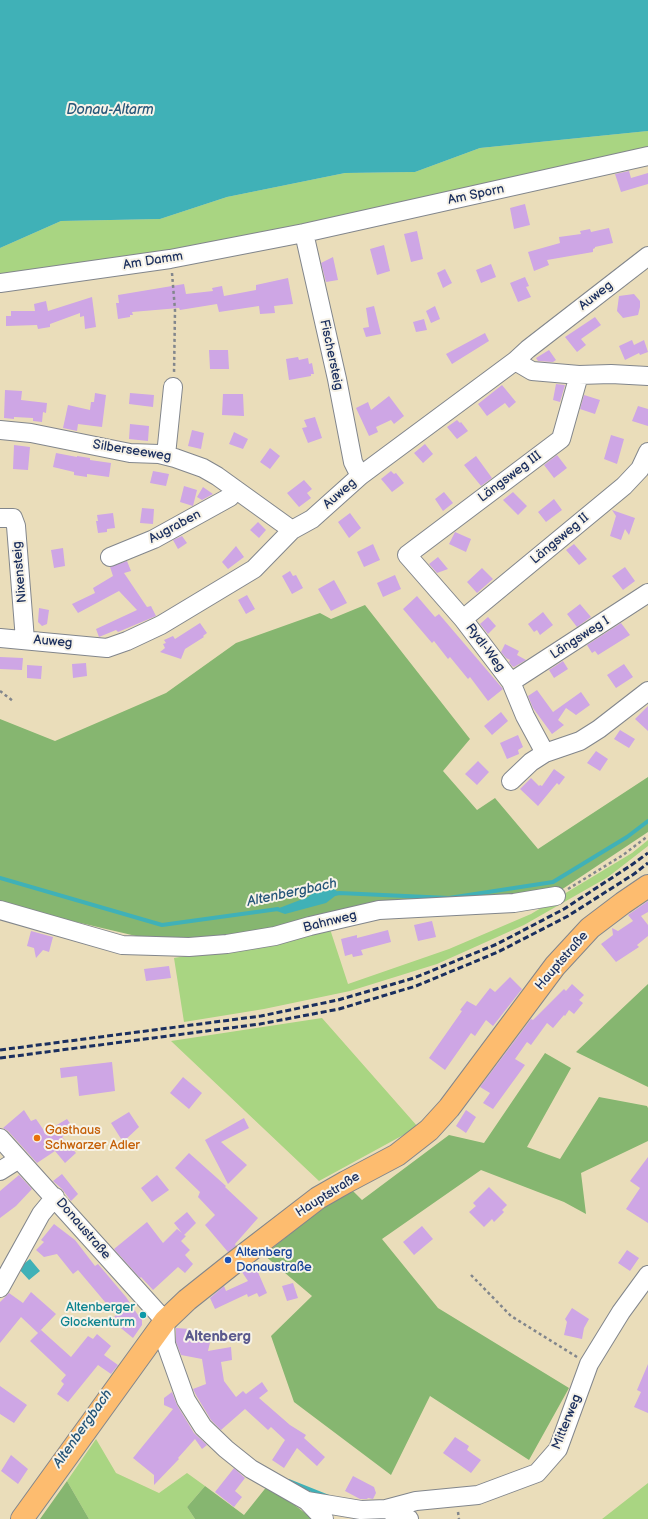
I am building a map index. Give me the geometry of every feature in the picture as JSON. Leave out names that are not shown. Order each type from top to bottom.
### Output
[{"type":"main road","name":"Hauptstraße","points":[[22,1519],[165,1321],[187,1300],[318,1198],[397,1155],[429,1130],[449,1108],[555,966],[590,928],[648,886]]},
{"type":"street","name":"Am Sporn","points":[[304,233],[648,156]]},
{"type":"street","name":"Am Damm","points":[[0,283],[170,259],[304,233]]},
{"type":"street","name":"Fischersteig","points":[[304,233],[337,379],[353,462],[360,476]]},
{"type":"street","name":"Auweg","points":[[0,638],[106,648],[127,641],[161,625],[254,569],[292,530],[312,518],[360,476],[515,361],[528,349],[648,256]]},
{"type":"street","points":[[515,361],[532,371],[579,375],[611,374],[648,376]]},
{"type":"street","name":"Längsweg III","points":[[407,555],[561,439],[579,375]]},
{"type":"street","points":[[166,455],[173,387]]},
{"type":"street","name":"Silberseeweg","points":[[0,430],[31,433],[130,452],[166,455],[176,458],[202,468],[217,476],[292,530]]},
{"type":"street","name":"Längsweg II","points":[[463,619],[624,486],[640,469],[648,452]]},
{"type":"street","name":"Augraben","points":[[110,557],[154,539],[230,497],[235,490]]},
{"type":"street","name":"Nixensteig","points":[[0,518],[14,518],[16,526],[25,640]]},
{"type":"street","name":"Rydl-Weg","points":[[407,555],[463,619],[511,682],[525,716],[545,753]]},
{"type":"street","name":"Längsweg I","points":[[511,682],[648,593]]},
{"type":"street","points":[[511,781],[531,762],[545,753],[580,741],[599,729],[648,691]]},
{"type":"street","name":"Bahnweg","points":[[0,910],[122,945],[189,947],[227,944],[275,936],[310,926],[379,910],[514,903],[556,896]]},
{"type":"street","name":"Donaustraße","points":[[0,1138],[55,1197],[165,1321]]},
{"type":"street","points":[[0,1171],[19,1159]]},
{"type":"street","points":[[0,1288],[41,1214],[55,1197]]},
{"type":"street","name":"Mitterweg","points":[[386,1509],[416,1501],[478,1495],[537,1473],[558,1449],[589,1364],[621,1312],[648,1275]]},
{"type":"street","points":[[165,1321],[166,1344],[175,1371],[186,1400],[203,1427],[226,1449],[251,1469],[307,1501],[324,1519]]},
{"type":"street","points":[[307,1501],[361,1510],[386,1509],[408,1519]]},
{"type":"path","points":[[170,259],[175,310],[173,387]]},
{"type":"path","points":[[0,691],[13,701]]},
{"type":"path","points":[[556,896],[624,855],[648,836]]},
{"type":"path","points":[[470,1275],[511,1316],[589,1364]]},
{"type":"green space","points":[[648,131],[648,151],[208,248],[0,280],[0,248],[61,221],[160,219],[227,197],[345,173],[415,172],[480,148]]},
{"type":"green space","points":[[365,605],[470,739],[443,771],[477,810],[495,798],[538,849],[648,777],[648,832],[558,892],[225,940],[153,940],[0,904],[0,719],[55,741],[166,693],[236,643],[320,613],[331,619]]},
{"type":"green space","points":[[648,840],[648,846],[608,877],[524,925],[437,964],[350,991],[264,1009],[184,1022],[174,958],[272,941],[329,926],[348,984],[449,949],[531,914],[632,853]]},
{"type":"green space","points":[[648,984],[648,1087],[576,1052]]},
{"type":"green space","points":[[322,1018],[418,1127],[319,1181],[171,1041]]},
{"type":"green space","points":[[545,1053],[571,1068],[527,1147],[560,1159],[599,1097],[647,1106],[648,1108],[648,1141],[581,1173],[586,1214],[564,1202],[481,1170],[382,1239],[438,1308],[569,1388],[529,1460],[430,1396],[391,1475],[294,1402],[271,1336],[312,1296],[264,1255],[328,1203],[353,1191],[362,1200],[449,1135],[484,1143]]},
{"type":"green space","points":[[96,1439],[116,1473],[159,1493],[187,1473],[205,1486],[187,1507],[195,1519],[89,1519],[67,1481]]},
{"type":"green space","points":[[67,1481],[89,1519],[40,1519]]},
{"type":"green space","points":[[648,1483],[648,1519],[602,1519],[611,1512]]},
{"type":"green space","points":[[268,1485],[313,1519],[195,1519],[187,1507],[205,1486],[244,1515]]},
{"type":"water","name":"Donau-Altarm","points":[[0,0],[648,0],[648,131],[480,148],[415,172],[345,173],[227,197],[160,219],[61,221],[0,248]]},
{"type":"water","points":[[318,888],[333,888],[339,893],[326,903],[285,914],[274,910],[308,897]]},
{"type":"water","points":[[30,1259],[40,1271],[29,1280],[18,1268]]},
{"type":"building","points":[[629,171],[631,178],[648,173],[648,184],[621,192],[615,174]]},
{"type":"building","points":[[525,204],[530,225],[514,229],[510,208]]},
{"type":"building","points":[[609,228],[613,243],[595,247],[593,252],[547,260],[549,265],[534,271],[528,252],[560,243],[559,237],[581,234],[580,231],[590,229],[591,232]]},
{"type":"building","points":[[417,231],[423,259],[411,262],[404,234]]},
{"type":"building","points":[[384,245],[390,271],[377,275],[370,249]]},
{"type":"building","points":[[333,257],[338,280],[326,282],[321,263]]},
{"type":"building","points":[[491,264],[496,277],[481,283],[476,270]]},
{"type":"building","points":[[445,269],[452,283],[443,288],[437,273]]},
{"type":"building","points":[[525,277],[529,286],[526,287],[531,297],[518,302],[510,283]]},
{"type":"building","points":[[288,278],[293,304],[274,306],[275,313],[260,314],[259,306],[219,312],[217,304],[180,310],[179,308],[132,312],[133,315],[130,315],[130,317],[118,319],[116,303],[119,303],[118,295],[184,284],[186,294],[213,291],[212,288],[222,286],[224,296],[256,290],[256,285]]},
{"type":"building","points":[[634,294],[640,301],[638,315],[623,318],[617,311],[619,296]]},
{"type":"building","points":[[92,297],[96,327],[85,329],[84,316],[80,317],[80,313],[50,324],[50,327],[38,329],[37,325],[6,326],[6,316],[11,316],[11,311],[35,311],[34,304],[46,301],[48,311]]},
{"type":"building","points":[[374,306],[381,334],[366,337],[363,328],[369,327],[366,308]]},
{"type":"building","points":[[435,306],[440,319],[431,323],[426,311]]},
{"type":"building","points":[[595,317],[601,325],[581,339],[586,345],[577,352],[565,337]]},
{"type":"building","points":[[424,319],[427,330],[416,332],[413,322]]},
{"type":"building","points":[[485,333],[489,341],[452,364],[446,354]]},
{"type":"building","points":[[632,340],[634,345],[644,340],[648,352],[640,355],[639,353],[625,360],[619,346]]},
{"type":"building","points":[[209,350],[228,350],[229,369],[210,369]]},
{"type":"building","points":[[549,350],[556,360],[553,362],[538,361],[536,358]]},
{"type":"building","points":[[298,357],[299,360],[308,358],[309,364],[312,363],[314,374],[311,374],[311,376],[289,380],[286,359]]},
{"type":"building","points":[[556,384],[565,385],[560,402],[553,400]]},
{"type":"building","points":[[502,385],[516,402],[509,408],[505,403],[487,416],[478,404]]},
{"type":"building","points":[[5,390],[22,391],[21,400],[47,403],[46,413],[43,412],[42,422],[33,421],[33,418],[4,418]]},
{"type":"building","points":[[95,393],[106,395],[102,427],[78,424],[77,431],[63,428],[68,405],[90,410],[91,402],[94,402]]},
{"type":"building","points":[[130,393],[154,395],[153,407],[129,404]]},
{"type":"building","points":[[223,394],[243,394],[244,416],[222,415]]},
{"type":"building","points":[[584,395],[600,400],[595,414],[580,409]]},
{"type":"building","points":[[389,396],[404,416],[394,424],[391,420],[376,427],[378,432],[369,436],[356,408],[368,402],[371,410]]},
{"type":"building","points":[[638,406],[648,409],[648,426],[632,421]]},
{"type":"building","points":[[315,417],[322,438],[308,443],[302,428],[307,427],[304,420]]},
{"type":"building","points":[[457,420],[460,423],[461,422],[468,431],[457,439],[447,427]]},
{"type":"building","points":[[130,424],[149,426],[148,441],[129,439]]},
{"type":"building","points":[[192,430],[204,433],[201,449],[188,446]]},
{"type":"building","points":[[234,432],[248,439],[243,449],[229,444]]},
{"type":"building","points":[[611,435],[624,439],[617,464],[604,459]]},
{"type":"building","points":[[425,444],[433,454],[423,463],[414,453]]},
{"type":"building","points":[[14,445],[30,447],[28,470],[13,469]]},
{"type":"building","points":[[270,448],[280,456],[270,469],[260,462]]},
{"type":"building","points":[[56,453],[111,463],[109,477],[87,474],[87,477],[74,475],[74,472],[53,467]]},
{"type":"building","points":[[557,455],[567,468],[554,478],[544,465]]},
{"type":"building","points":[[476,456],[492,478],[481,486],[464,465]]},
{"type":"building","points":[[153,471],[169,474],[166,486],[150,483]]},
{"type":"building","points":[[391,471],[394,474],[396,473],[404,483],[392,492],[381,479]]},
{"type":"building","points":[[304,480],[312,489],[307,493],[311,498],[299,507],[287,493]]},
{"type":"building","points":[[184,486],[197,490],[193,506],[180,502]]},
{"type":"building","points":[[203,487],[213,494],[202,500],[197,497]]},
{"type":"building","points":[[444,492],[453,503],[443,511],[435,499]]},
{"type":"building","points":[[513,492],[527,506],[518,515],[503,500]]},
{"type":"building","points":[[554,499],[562,510],[546,522],[538,512]]},
{"type":"building","points":[[142,508],[154,509],[153,524],[140,523]]},
{"type":"building","points":[[612,510],[635,518],[629,535],[625,529],[621,540],[610,536],[616,516]]},
{"type":"building","points":[[113,513],[115,528],[107,529],[107,532],[98,533],[96,521],[98,521],[97,515]]},
{"type":"building","points":[[350,513],[361,528],[349,538],[338,522]]},
{"type":"building","points":[[258,522],[266,530],[259,538],[250,530]]},
{"type":"building","points":[[455,532],[471,539],[466,552],[449,544]]},
{"type":"building","points":[[182,536],[187,543],[178,549],[173,540]]},
{"type":"building","points":[[373,544],[380,560],[364,567],[357,552]]},
{"type":"building","points":[[574,544],[587,559],[579,565],[566,550]]},
{"type":"building","points":[[236,546],[244,557],[228,569],[222,562]]},
{"type":"building","points":[[63,548],[65,566],[54,568],[51,550]]},
{"type":"building","points":[[438,557],[448,569],[437,573],[429,564]]},
{"type":"building","points":[[127,561],[131,571],[124,573],[147,607],[151,606],[156,616],[118,632],[116,630],[99,637],[96,629],[137,610],[119,591],[78,613],[72,604],[95,593],[93,588],[113,576],[110,567]]},
{"type":"building","points":[[625,567],[635,581],[623,590],[612,576]]},
{"type":"building","points":[[482,568],[493,579],[477,593],[467,582]]},
{"type":"building","points":[[290,571],[293,576],[296,575],[303,588],[292,594],[282,576]]},
{"type":"building","points":[[395,575],[401,589],[383,597],[377,583]]},
{"type":"building","points":[[334,580],[347,603],[331,611],[318,589]]},
{"type":"building","points":[[247,595],[255,609],[246,614],[238,600]]},
{"type":"building","points":[[417,596],[435,617],[439,614],[503,689],[488,701],[470,677],[468,679],[450,657],[448,659],[434,641],[432,643],[403,609]]},
{"type":"building","points":[[580,604],[591,617],[577,627],[567,614]]},
{"type":"building","points":[[39,608],[49,610],[47,624],[42,626],[38,622]]},
{"type":"building","points":[[543,612],[553,625],[540,635],[537,630],[534,632],[528,624]]},
{"type":"building","points":[[488,617],[496,626],[488,634],[480,624]]},
{"type":"building","points":[[200,623],[207,633],[203,636],[204,637],[185,649],[181,659],[160,652],[165,648],[163,644],[166,643],[164,640],[173,636],[175,639]]},
{"type":"building","points":[[621,623],[630,635],[598,655],[595,651],[592,653],[587,645]]},
{"type":"building","points":[[505,644],[519,651],[517,655],[526,660],[514,667],[512,666],[509,662],[510,660],[501,652]]},
{"type":"building","points":[[0,657],[23,658],[22,670],[0,669]]},
{"type":"building","points":[[563,661],[568,669],[554,678],[549,670]]},
{"type":"building","points":[[86,663],[87,676],[73,678],[72,664]]},
{"type":"building","points":[[624,664],[633,677],[616,688],[607,675]]},
{"type":"building","points":[[27,665],[42,666],[41,679],[27,678]]},
{"type":"building","points":[[537,690],[553,712],[581,692],[590,705],[576,715],[566,708],[558,720],[564,725],[552,734],[533,708],[528,696]]},
{"type":"building","points":[[648,706],[648,731],[635,719]]},
{"type":"building","points":[[501,712],[508,721],[492,735],[484,726]]},
{"type":"building","points":[[620,730],[635,739],[629,748],[614,739]]},
{"type":"building","points":[[518,735],[523,747],[518,750],[519,754],[507,759],[500,743]]},
{"type":"building","points":[[596,751],[608,759],[600,771],[587,763]]},
{"type":"building","points":[[478,761],[489,772],[477,785],[465,774]]},
{"type":"building","points":[[554,769],[565,777],[559,785],[557,783],[538,806],[520,789],[531,778],[539,786],[542,786]]},
{"type":"building","points":[[648,901],[648,912],[641,916],[648,925],[648,936],[637,945],[639,947],[616,962],[601,944],[613,935],[612,928],[618,931],[633,921],[628,915]]},
{"type":"building","points":[[432,921],[436,937],[418,941],[414,925]]},
{"type":"building","points":[[388,930],[391,942],[361,950],[363,955],[353,957],[352,954],[345,956],[341,939],[357,935],[357,938]]},
{"type":"building","points":[[31,931],[53,937],[49,952],[43,950],[36,958],[34,948],[27,946]]},
{"type":"building","points":[[169,966],[171,978],[146,981],[144,969]]},
{"type":"building","points":[[510,977],[522,989],[493,1026],[486,1020],[475,1036],[471,1033],[445,1070],[429,1058],[462,1011],[460,1010],[467,1001],[476,1006],[490,988],[495,992]]},
{"type":"building","points":[[572,984],[584,995],[579,1000],[583,1003],[574,1014],[569,1010],[553,1028],[547,1023],[531,1045],[527,1042],[515,1059],[525,1065],[493,1109],[483,1103],[490,1093],[480,1087],[531,1019],[533,1020],[564,989],[566,991]]},
{"type":"building","points":[[112,1062],[115,1091],[79,1096],[77,1076],[61,1078],[60,1068]]},
{"type":"building","points":[[183,1077],[202,1093],[189,1109],[170,1093]]},
{"type":"building","name":"Gasthaus Schwarzer Adler","points":[[24,1110],[31,1121],[36,1119],[45,1132],[67,1119],[74,1129],[62,1137],[76,1153],[65,1163],[55,1151],[37,1163],[8,1131],[3,1128]]},
{"type":"building","points":[[466,1110],[476,1117],[466,1133],[456,1126]]},
{"type":"building","points":[[129,1112],[139,1127],[123,1142],[111,1123]]},
{"type":"building","points":[[244,1118],[249,1128],[221,1142],[247,1165],[228,1184],[205,1140]]},
{"type":"building","points":[[189,1153],[226,1186],[225,1187],[258,1218],[235,1244],[236,1246],[228,1252],[205,1225],[215,1215],[198,1197],[200,1192],[175,1168]]},
{"type":"building","points":[[648,1157],[648,1223],[626,1209],[640,1188],[630,1181]]},
{"type":"building","points":[[62,1174],[78,1194],[71,1201],[62,1189],[53,1181]]},
{"type":"building","points":[[19,1175],[32,1189],[16,1206],[0,1218],[0,1191]]},
{"type":"building","points":[[157,1175],[169,1190],[152,1202],[141,1188]]},
{"type":"building","points":[[489,1187],[507,1205],[502,1210],[504,1212],[494,1222],[492,1219],[484,1227],[469,1212],[476,1206],[473,1203]]},
{"type":"building","points":[[187,1212],[196,1223],[184,1235],[186,1236],[181,1241],[190,1250],[185,1255],[193,1264],[185,1273],[178,1267],[153,1290],[114,1249],[147,1222],[163,1243],[177,1229],[182,1233],[174,1223]]},
{"type":"building","points":[[54,1224],[75,1240],[95,1266],[98,1264],[126,1297],[138,1315],[142,1312],[142,1325],[133,1338],[111,1320],[116,1315],[78,1270],[73,1274],[57,1254],[44,1257],[36,1250],[44,1242],[41,1240]]},
{"type":"building","points":[[422,1226],[433,1239],[414,1255],[403,1242]]},
{"type":"building","points":[[627,1250],[639,1258],[630,1271],[618,1263]]},
{"type":"building","points":[[254,1263],[267,1293],[259,1297],[257,1293],[248,1297],[247,1294],[215,1309],[210,1298],[224,1286],[226,1291],[248,1281],[242,1272]]},
{"type":"building","points":[[293,1283],[298,1298],[287,1301],[282,1286]]},
{"type":"building","points":[[31,1292],[56,1314],[38,1333],[21,1317],[0,1343],[0,1302],[9,1293],[23,1303]]},
{"type":"building","points":[[572,1308],[589,1319],[584,1328],[582,1339],[564,1335],[567,1322],[565,1319]]},
{"type":"building","points":[[176,1328],[190,1329],[212,1334],[208,1351],[231,1347],[232,1360],[221,1362],[224,1381],[236,1397],[243,1391],[246,1394],[262,1382],[268,1391],[259,1398],[290,1425],[306,1435],[304,1438],[325,1457],[317,1466],[297,1448],[284,1468],[272,1460],[285,1440],[271,1427],[268,1430],[245,1409],[221,1430],[211,1420],[193,1389],[206,1384],[202,1359],[181,1355],[176,1342]]},
{"type":"building","points":[[41,1330],[71,1357],[88,1336],[93,1339],[97,1334],[111,1346],[104,1355],[118,1365],[111,1374],[98,1365],[68,1402],[57,1394],[64,1384],[61,1381],[66,1375],[30,1341]]},
{"type":"building","points":[[648,1364],[648,1413],[634,1407],[641,1392],[637,1390]]},
{"type":"building","points":[[0,1386],[27,1405],[14,1423],[0,1414]]},
{"type":"building","points":[[172,1392],[177,1405],[194,1433],[207,1445],[202,1449],[195,1439],[178,1458],[179,1459],[154,1485],[154,1475],[133,1458],[173,1409],[164,1405],[164,1398]]},
{"type":"building","points":[[455,1437],[469,1446],[467,1450],[481,1460],[471,1473],[443,1453]]},
{"type":"building","points":[[11,1455],[28,1469],[18,1484],[1,1471]]},
{"type":"building","points":[[234,1468],[245,1478],[235,1491],[242,1497],[234,1507],[215,1492]]},
{"type":"building","points":[[353,1476],[374,1487],[376,1493],[373,1499],[360,1499],[345,1491]]},
{"type":"waterway","name":"Altenbergbach","points":[[335,894],[449,898],[553,882],[627,837],[648,821]]},
{"type":"waterway","name":"Altenbergbach","points":[[0,878],[162,925],[278,909]]},
{"type":"waterway","name":"Altenbergbach","points":[[289,1481],[329,1497]]},
{"type":"railway","points":[[0,1050],[261,1016],[338,1000],[414,978],[497,944],[564,909],[648,853]]},
{"type":"railway","points":[[0,1058],[260,1024],[339,1009],[416,986],[498,952],[568,916],[634,874],[648,863]]},
{"type":"place","name":"Gasthaus Schwarzer Adler","points":[[37,1138]]},
{"type":"place","name":"Altenberg Donaustraße","points":[[228,1260]]},
{"type":"place","name":"Altenberger Glockenturm","points":[[143,1315]]},
{"type":"district","name":"Altenberg","points":[[218,1337]]}]
